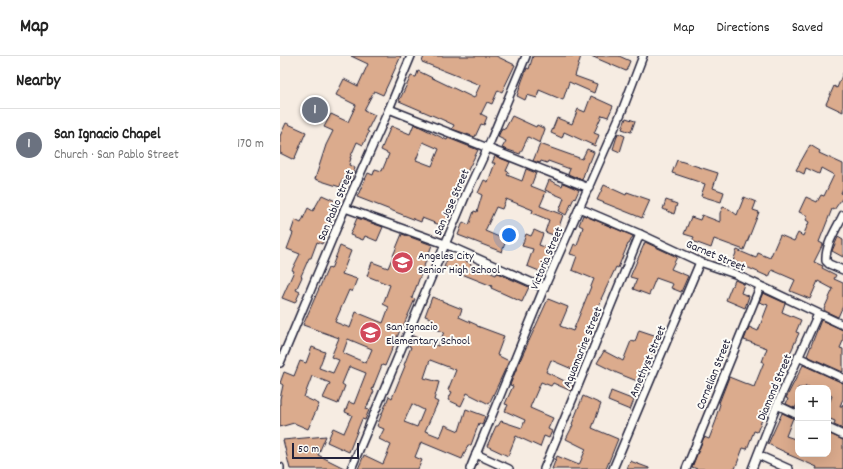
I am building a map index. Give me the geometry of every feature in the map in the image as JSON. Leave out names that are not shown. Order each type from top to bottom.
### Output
[{"type":"street","name":"San Pablo Street","points":[[280,363],[411,56]]},
{"type":"street","name":"San Jose Street","points":[[351,469],[466,192],[488,147],[526,56]]},
{"type":"street","name":"Victoria Street","points":[[470,469],[544,288],[622,111],[643,56]]},
{"type":"street","points":[[389,109],[589,188]]},
{"type":"street","points":[[345,208],[445,244],[544,288]]},
{"type":"street","name":"Garnet Street","points":[[579,208],[700,262],[735,274],[843,325]]},
{"type":"street","points":[[843,215],[830,241],[826,262],[843,270]]},
{"type":"street","name":"Aquamarine Street","points":[[544,469],[640,234]]},
{"type":"street","name":"Amethyst Street","points":[[613,469],[700,262]]},
{"type":"street","name":"Cornelian Street","points":[[686,469],[760,287]]},
{"type":"street","name":"Diamond Street","points":[[752,469],[777,405],[818,314]]},
{"type":"street","points":[[798,357],[843,378]]},
{"type":"street","points":[[777,405],[795,414]]},
{"type":"street","points":[[831,429],[843,435]]},
{"type":"street","points":[[476,454],[509,469]]},
{"type":"street","points":[[758,455],[789,469]]},
{"type":"building","points":[[351,56],[401,56],[383,95],[374,91],[364,110],[375,115],[367,131],[369,132],[363,145],[357,142],[350,158],[349,165],[355,168],[350,183],[342,180],[340,187],[315,179],[326,145],[333,131],[324,127],[331,114],[348,122],[356,105],[336,95],[344,79],[358,86],[368,64]]},
{"type":"building","points":[[424,56],[496,56],[515,65],[502,92],[498,90],[492,104],[487,102],[481,114],[487,117],[484,125],[481,124],[475,137],[452,129],[454,125],[399,101],[411,76],[416,77],[418,71],[474,98],[480,85],[422,62]]},
{"type":"building","points":[[533,56],[581,56],[575,76],[597,84],[594,93],[569,82],[563,100],[539,90],[537,98],[527,95],[525,100],[517,96]]},
{"type":"building","points":[[591,56],[619,56],[630,61],[626,71]]},
{"type":"building","points":[[843,73],[843,112],[826,104],[834,86],[837,88]]},
{"type":"building","points":[[591,96],[613,106],[608,117],[602,115],[594,133],[599,135],[595,146],[564,132],[562,138],[551,133],[557,118],[572,124],[578,109],[585,112]]},
{"type":"building","points":[[512,116],[536,127],[537,125],[545,129],[540,143],[528,137],[520,154],[502,148],[506,141],[498,137],[502,128],[505,129]]},
{"type":"building","points":[[626,118],[635,121],[631,132],[622,129]]},
{"type":"building","points":[[286,123],[306,132],[294,160],[280,153],[280,136]]},
{"type":"building","points":[[414,124],[447,140],[448,138],[478,150],[466,174],[452,210],[454,210],[450,219],[448,218],[445,227],[422,218],[421,222],[357,197],[368,173],[373,175],[375,169],[382,171],[389,154],[381,150],[391,126],[410,134]],"holes":[[[423,142],[439,149],[432,166],[416,160]]]},
{"type":"building","points":[[618,133],[625,136],[620,152],[613,149]]},
{"type":"building","points":[[540,144],[582,159],[587,149],[594,152],[590,162],[588,162],[582,180],[568,174],[570,169],[548,161],[547,163],[541,161],[540,163],[533,161]]},
{"type":"building","points":[[810,145],[820,151],[819,153],[843,164],[843,188],[841,193],[843,194],[843,197],[834,210],[832,209],[819,242],[823,244],[814,262],[836,275],[834,279],[843,283],[843,306],[838,317],[825,311],[824,309],[833,289],[818,281],[810,299],[790,291],[795,280],[772,270],[769,277],[733,261],[737,250],[756,258],[758,253],[770,258],[780,235],[794,241],[798,233],[803,236],[809,222],[806,220],[808,216],[799,212],[806,197],[817,202],[821,195],[824,196],[834,175],[821,168],[819,174],[806,168],[804,174],[796,170]]},
{"type":"building","points":[[495,156],[510,162],[506,171],[509,172],[507,175],[522,181],[526,169],[536,173],[531,186],[546,192],[540,206],[563,215],[556,236],[545,232],[549,220],[532,213],[533,210],[506,199],[502,209],[496,207],[485,231],[506,240],[502,252],[458,235],[463,222],[469,225],[474,211],[477,212],[482,195],[478,193],[484,180],[488,182],[495,163],[492,163]]},
{"type":"building","points":[[677,160],[718,173],[713,188],[724,192],[721,202],[701,196],[705,184],[672,173]]},
{"type":"building","points":[[549,180],[562,186],[563,183],[579,190],[566,215],[559,211],[564,198],[545,190]]},
{"type":"building","points":[[604,185],[626,195],[627,192],[650,200],[642,218],[597,200]]},
{"type":"building","points":[[322,195],[340,203],[322,244],[317,242],[311,258],[309,258],[296,290],[300,292],[295,303],[282,298],[294,271],[292,270],[300,254],[287,249],[293,233],[291,232],[295,220],[301,223],[308,208],[313,211]]},
{"type":"building","points":[[744,197],[756,202],[753,210],[759,212],[744,250],[714,239],[711,248],[692,241],[694,237],[684,234],[691,217],[700,220],[702,215],[720,222],[720,213],[723,207],[729,209],[737,215]]},
{"type":"building","points":[[666,200],[677,204],[674,214],[663,209]]},
{"type":"building","points":[[583,215],[633,236],[601,299],[572,369],[551,360],[546,372],[573,385],[571,391],[553,383],[551,386],[541,382],[531,405],[530,408],[553,418],[548,429],[552,431],[549,438],[544,436],[540,447],[516,436],[508,456],[487,446],[496,426],[498,426],[501,421],[522,428],[525,420],[505,411],[508,405],[505,404],[513,386],[510,385],[518,365],[548,299],[568,307],[560,326],[573,331],[594,279],[572,270],[577,256],[570,254],[574,244],[577,246],[583,227],[579,225]]},
{"type":"building","points":[[357,218],[383,227],[377,241],[365,236],[363,240],[350,235]]},
{"type":"building","points":[[534,230],[543,234],[539,245],[553,250],[544,273],[527,266],[533,249],[522,246],[526,234],[531,236]]},
{"type":"building","points":[[402,234],[432,245],[412,298],[415,299],[385,366],[382,365],[372,390],[374,391],[366,409],[369,410],[365,420],[362,419],[349,452],[327,442],[333,428],[344,433],[352,415],[345,412],[349,402],[354,404],[366,373],[351,367],[349,367],[342,384],[345,386],[338,404],[323,398],[330,383],[312,376],[304,397],[319,404],[308,429],[294,423],[280,427],[280,399],[283,385],[280,383],[284,372],[294,376],[300,361],[306,363],[312,347],[325,352],[319,368],[333,373],[339,360],[331,357],[339,338],[303,325],[328,268],[331,269],[340,246],[351,251],[342,274],[357,279],[352,292],[349,290],[335,322],[350,328],[356,312],[383,323],[389,307],[383,304],[390,285],[367,276],[372,262],[388,268]],"holes":[[[348,339],[372,349],[366,363],[343,353]]]},
{"type":"building","points":[[838,237],[843,240],[843,257],[832,251]]},
{"type":"building","points":[[645,242],[677,257],[671,269],[688,276],[681,292],[671,288],[673,284],[656,278],[649,295],[633,289],[637,279],[630,277]]},
{"type":"building","points":[[449,255],[529,287],[522,302],[491,288],[492,286],[444,267]]},
{"type":"building","points":[[735,280],[744,284],[741,293],[749,296],[745,308],[726,300]]},
{"type":"building","points":[[763,293],[785,303],[782,312],[801,320],[796,332],[799,333],[789,356],[786,354],[776,380],[778,381],[771,396],[774,397],[770,406],[768,405],[757,432],[754,431],[747,449],[743,448],[735,469],[697,469],[692,467],[704,437],[709,439],[717,418],[719,403],[729,377],[754,387],[764,362],[762,362],[767,348],[744,340],[749,327],[758,331],[768,305],[759,302]]},
{"type":"building","points":[[432,297],[462,309],[459,317],[477,326],[504,336],[497,355],[509,361],[489,404],[467,393],[461,406],[448,400],[452,392],[448,390],[456,370],[430,360],[424,378],[439,382],[434,400],[438,402],[425,431],[440,437],[445,425],[459,431],[466,409],[485,416],[482,425],[479,423],[471,445],[468,445],[462,459],[421,442],[415,457],[422,460],[418,469],[358,469],[364,455],[383,464],[391,445],[379,439],[384,429],[377,426],[389,396],[392,398],[405,366],[404,365],[411,347],[409,346],[413,336],[438,346],[444,332],[430,327],[433,319],[425,316]],"holes":[[[412,404],[424,410],[417,427],[404,422]]]},
{"type":"building","points":[[821,320],[843,330],[843,341],[840,348],[843,349],[843,372],[807,356]]},
{"type":"building","points":[[639,330],[657,336],[652,349],[654,350],[648,366],[649,367],[642,383],[597,363],[604,351],[623,361],[631,341],[635,342]]},
{"type":"building","points":[[803,365],[843,383],[843,399],[840,406],[843,404],[843,429],[834,425],[835,421],[831,419],[831,385],[795,385],[795,408],[786,404],[788,399],[786,398]]},
{"type":"building","points":[[611,391],[634,400],[630,410],[608,401]]},
{"type":"building","points":[[583,396],[601,404],[592,428],[618,439],[606,469],[552,469],[557,456],[579,465],[586,449],[566,439],[573,425],[572,424]]},
{"type":"building","points":[[782,413],[793,418],[786,436],[795,439],[795,457],[831,457],[831,434],[843,440],[843,469],[816,469],[817,467],[787,454],[789,454],[768,444]]},
{"type":"building","points":[[326,436],[318,455],[346,469],[290,469],[283,440]]},
{"type":"building","points":[[630,461],[649,468],[649,469],[627,469]]},
{"type":"place","name":"San Ignacio Chapel","points":[[315,110]]},
{"type":"place","name":"Angeles City Senior High School","points":[[402,262]]},
{"type":"place","name":"San Ignacio Elementary School","points":[[371,333]]}]
